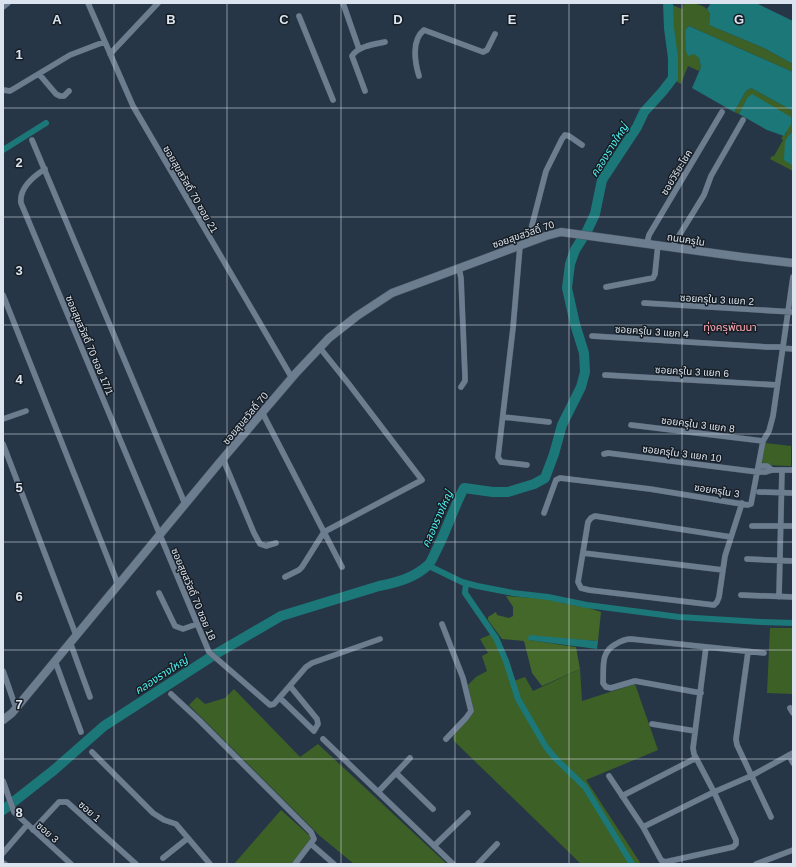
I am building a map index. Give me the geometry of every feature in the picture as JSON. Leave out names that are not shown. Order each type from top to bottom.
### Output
[{"type":"street","points":[[3,7],[8,3]]},
{"type":"street","name":"ซอยสุขสวัสดิ์ 70 ซอย 21","points":[[88,3],[133,106],[292,378]]},
{"type":"street","points":[[110,54],[158,3]]},
{"type":"street","points":[[343,3],[359,49]]},
{"type":"street","points":[[299,16],[333,100]]},
{"type":"street","points":[[419,76],[416,66],[416,45],[419,33],[424,30],[483,52],[487,50],[495,34]]},
{"type":"street","points":[[3,90],[10,91],[70,55],[104,42]]},
{"type":"street","points":[[365,91],[352,56],[354,52],[359,49],[385,42]]},
{"type":"street","points":[[39,74],[56,94],[64,96],[69,92]]},
{"type":"street","name":"ซอยวิริยะโชค","points":[[647,243],[649,235],[722,112]]},
{"type":"street","points":[[672,247],[704,195],[711,176],[743,120]]},
{"type":"street","points":[[530,242],[530,233],[546,171],[562,139],[565,135],[569,136],[582,145]]},
{"type":"street","points":[[32,140],[185,504]]},
{"type":"street","name":"ซอยสุขสวัสดิ์ 70 ซอย 17/1","points":[[45,169],[36,174],[27,184],[21,196],[21,203],[159,535]]},
{"type":"street","name":"ซอยสุขสวัสดิ์ 70","points":[[3,720],[16,708],[262,412],[329,338],[357,316],[392,293],[561,232],[576,234]]},
{"type":"street","name":"ถนนครุใน","points":[[576,234],[658,244],[742,257],[793,262]]},
{"type":"street","points":[[606,287],[653,278],[655,274],[658,244]]},
{"type":"street","points":[[520,246],[499,460],[502,462],[527,465]]},
{"type":"street","points":[[458,268],[461,278],[465,376],[465,381],[461,388]]},
{"type":"street","name":"ซอยครุใน 3","points":[[544,512],[556,480],[560,478],[650,489],[748,505],[751,504],[763,441],[771,425],[783,348],[791,312],[793,277]]},
{"type":"street","points":[[3,295],[118,584]]},
{"type":"street","name":"ซอยครุใน 3 แยก 2","points":[[644,303],[791,312]]},
{"type":"street","name":"ซอยครุใน 3 แยก 4","points":[[592,336],[793,349]]},
{"type":"street","points":[[285,577],[302,567],[324,532],[422,480],[320,348]]},
{"type":"street","name":"ซอยครุใน 3 แยก 6","points":[[605,375],[778,385]]},
{"type":"street","points":[[3,419],[26,411]]},
{"type":"street","points":[[262,412],[342,567]]},
{"type":"street","points":[[503,417],[549,422]]},
{"type":"street","name":"ซอยครุใน 3 แยก 8","points":[[631,425],[763,441]]},
{"type":"street","points":[[3,444],[76,635]]},
{"type":"street","name":"ซอยครุใน 3 แยก 10","points":[[604,454],[608,453],[758,469],[767,466],[772,470],[793,470]]},
{"type":"street","points":[[223,459],[260,544],[266,546],[276,543]]},
{"type":"street","points":[[779,597],[782,470]]},
{"type":"street","points":[[758,492],[793,493]]},
{"type":"street","points":[[731,537],[595,516],[588,522],[578,582],[581,588],[589,590],[714,605],[719,597],[725,556],[742,503]]},
{"type":"street","points":[[752,526],[793,526]]},
{"type":"street","name":"ซอยสุขสวัสดิ์ 70 ซอย 18","points":[[159,535],[209,652],[215,659],[270,705],[274,704],[280,698]]},
{"type":"street","points":[[583,552],[723,570]]},
{"type":"street","points":[[747,559],[793,561]]},
{"type":"street","points":[[158,593],[175,626],[183,629],[197,624]]},
{"type":"street","points":[[740,596],[793,597]]},
{"type":"street","points":[[442,624],[463,678],[471,707],[471,711],[466,718],[446,739]]},
{"type":"street","points":[[290,686],[317,719],[318,724],[314,731],[280,698],[290,686],[306,667],[312,663],[380,639]]},
{"type":"street","points":[[701,693],[635,681],[611,688],[606,687],[603,683],[604,654],[607,650],[625,639],[764,653]]},
{"type":"street","points":[[70,642],[90,697]]},
{"type":"street","points":[[609,776],[643,827],[661,860],[665,862],[734,847],[736,840],[714,792],[696,758],[693,748],[706,647]]},
{"type":"street","points":[[748,652],[736,739],[737,745],[771,818]]},
{"type":"street","points":[[55,661],[81,732]]},
{"type":"street","points":[[3,671],[16,708]]},
{"type":"street","points":[[171,694],[312,832],[314,839],[295,864]]},
{"type":"street","points":[[652,724],[695,731]]},
{"type":"street","points":[[323,739],[453,864]]},
{"type":"street","points":[[92,752],[153,813],[164,820],[176,824],[210,864]]},
{"type":"street","points":[[643,827],[714,792],[751,776],[791,754],[793,763]]},
{"type":"street","points":[[378,792],[410,758]]},
{"type":"street","points":[[622,796],[696,758]]},
{"type":"street","points":[[396,773],[433,808]]},
{"type":"street","name":"ซอย 3","points":[[3,781],[14,812],[71,864]]},
{"type":"street","name":"ซอย 1","points":[[33,830],[59,802],[67,802],[136,864]]},
{"type":"street","points":[[434,846],[468,813]]},
{"type":"street","points":[[3,853],[28,825]]},
{"type":"street","points":[[163,858],[188,838]]},
{"type":"street","points":[[311,844],[334,864]]},
{"type":"street","points":[[478,864],[497,844]]},
{"type":"street","points":[[756,864],[793,850]]},
{"type":"shaded area","points":[[684,3],[703,6],[709,11],[709,25],[764,48],[793,64],[793,72],[689,26],[685,30],[686,38],[691,49],[699,58],[701,67],[699,71],[688,66],[681,84],[674,80],[672,5],[682,9]]},
{"type":"shaded area","points":[[711,3],[756,3],[793,21],[793,64],[764,48],[709,25],[710,14],[707,9]]},
{"type":"shaded area","points":[[689,26],[793,72],[793,111],[751,88],[746,91],[734,112],[692,88],[701,67],[699,58],[694,54],[688,56],[686,51],[685,30]]},
{"type":"shaded area","points":[[751,88],[793,111],[793,130],[790,134],[787,162],[793,166],[793,171],[770,159],[774,156],[783,140],[781,138],[787,132],[747,98],[739,114],[734,112],[746,91]]},
{"type":"shaded area","points":[[752,94],[791,117],[791,124],[784,136],[767,130],[739,114],[747,98]]},
{"type":"shaded area","points":[[793,130],[793,166],[784,160],[785,141]]},
{"type":"shaded area","points":[[765,443],[791,446],[791,466],[764,465],[761,460]]},
{"type":"shaded area","points":[[506,596],[549,599],[601,612],[598,641],[529,636],[529,640],[576,647],[580,669],[542,686],[532,673],[524,641],[502,639],[488,620],[488,617],[496,612],[497,615],[509,618],[513,616],[513,607]]},
{"type":"shaded area","points":[[770,628],[793,628],[793,694],[767,693]]},
{"type":"shaded area","points":[[494,633],[501,645],[514,681],[525,677],[533,691],[580,669],[582,701],[635,684],[658,750],[586,780],[641,864],[581,864],[454,741],[453,736],[472,711],[468,685],[476,677],[487,671],[482,656],[488,653],[480,639]]},
{"type":"shaded area","points":[[529,635],[598,641],[597,649],[528,640]]},
{"type":"shaded area","points":[[234,689],[300,757],[318,744],[447,864],[354,864],[320,836],[189,705],[197,697],[205,704],[225,698]]},
{"type":"shaded area","points":[[281,810],[310,836],[311,841],[293,864],[234,864]]},
{"type":"waterway","name":"คลองรางใหญ่","points":[[3,810],[54,770],[104,726],[214,655],[281,616],[379,586],[398,582],[411,577],[422,570],[432,560],[464,488],[493,492],[508,492],[534,484],[545,478],[554,454],[562,425],[581,387],[585,372],[584,353],[575,324],[567,288],[570,264],[575,250],[587,231],[595,214],[602,180],[637,127],[644,112],[673,78],[673,58],[669,28],[668,3]]},
{"type":"waterway","points":[[3,150],[46,123]]},
{"type":"waterway","points":[[429,566],[462,582],[477,586],[513,593],[548,597],[587,605],[679,617],[793,623]]},
{"type":"waterway","points":[[466,583],[465,593],[496,638],[506,661],[518,699],[546,747],[555,758],[585,787],[632,864]]},
{"type":"district","name":"ทุ่งครุพัฒนา","points":[[730,327]]}]
